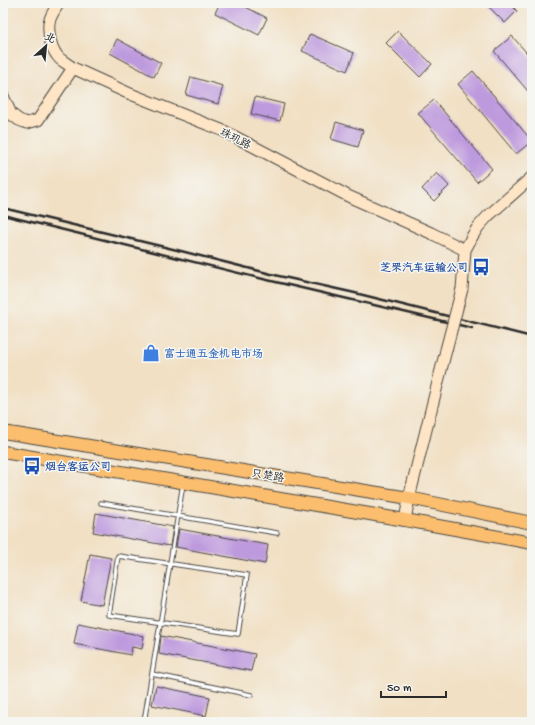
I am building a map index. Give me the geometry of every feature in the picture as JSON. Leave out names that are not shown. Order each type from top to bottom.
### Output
[{"type":"main road","name":"只楚路","points":[[3,432],[409,498],[532,523]]},
{"type":"main road","name":"只楚路","points":[[3,452],[532,543]]},
{"type":"street","name":"珠玑路","points":[[58,3],[50,22],[50,42],[59,58],[73,68],[128,93],[224,132],[350,197],[431,233],[465,250]]},
{"type":"street","points":[[3,96],[11,114],[19,120],[26,123],[38,120],[73,68]]},
{"type":"street","points":[[405,520],[409,498],[462,289],[465,250],[472,235],[486,219],[532,177]]},
{"type":"lane","points":[[144,722],[183,483]]},
{"type":"lane","points":[[101,503],[277,533]]},
{"type":"lane","points":[[118,556],[247,575],[238,634],[160,622],[109,615],[118,556]]},
{"type":"lane","points":[[152,674],[251,695]]},
{"type":"building","points":[[220,3],[238,3],[267,18],[259,35],[215,13]]},
{"type":"building","points":[[485,3],[509,3],[517,11],[505,23]]},
{"type":"building","points":[[398,31],[432,64],[420,77],[386,43]]},
{"type":"building","points":[[310,34],[354,53],[347,71],[302,51]]},
{"type":"building","points":[[512,36],[532,59],[532,96],[494,51]]},
{"type":"building","points":[[117,39],[161,63],[154,77],[110,53]]},
{"type":"building","points":[[473,71],[532,141],[516,154],[458,84]]},
{"type":"building","points":[[191,77],[223,86],[218,104],[186,95]]},
{"type":"building","points":[[255,97],[284,104],[280,121],[251,114]]},
{"type":"building","points":[[434,100],[492,169],[477,182],[418,113]]},
{"type":"building","points":[[336,122],[363,130],[358,147],[331,139]]},
{"type":"building","points":[[437,173],[449,186],[434,201],[422,189]]},
{"type":"building","points":[[96,513],[173,527],[170,546],[93,532]]},
{"type":"building","points":[[179,529],[268,545],[265,564],[176,547]]},
{"type":"building","points":[[90,554],[111,558],[102,605],[81,601]]},
{"type":"building","points":[[78,623],[144,636],[142,649],[132,647],[131,655],[74,644]]},
{"type":"building","points":[[161,636],[255,654],[251,671],[159,654]]},
{"type":"building","points":[[156,686],[210,697],[206,716],[152,705]]},
{"type":"railway","points":[[3,208],[532,337]]},
{"type":"railway","points":[[3,215],[263,279],[472,328]]},
{"type":"place","name":"芝罘汽车运输公司","points":[[481,267]]},
{"type":"place","name":"富士通五金机电市场","points":[[151,353]]},
{"type":"place","name":"烟台客运公司","points":[[32,466]]}]
